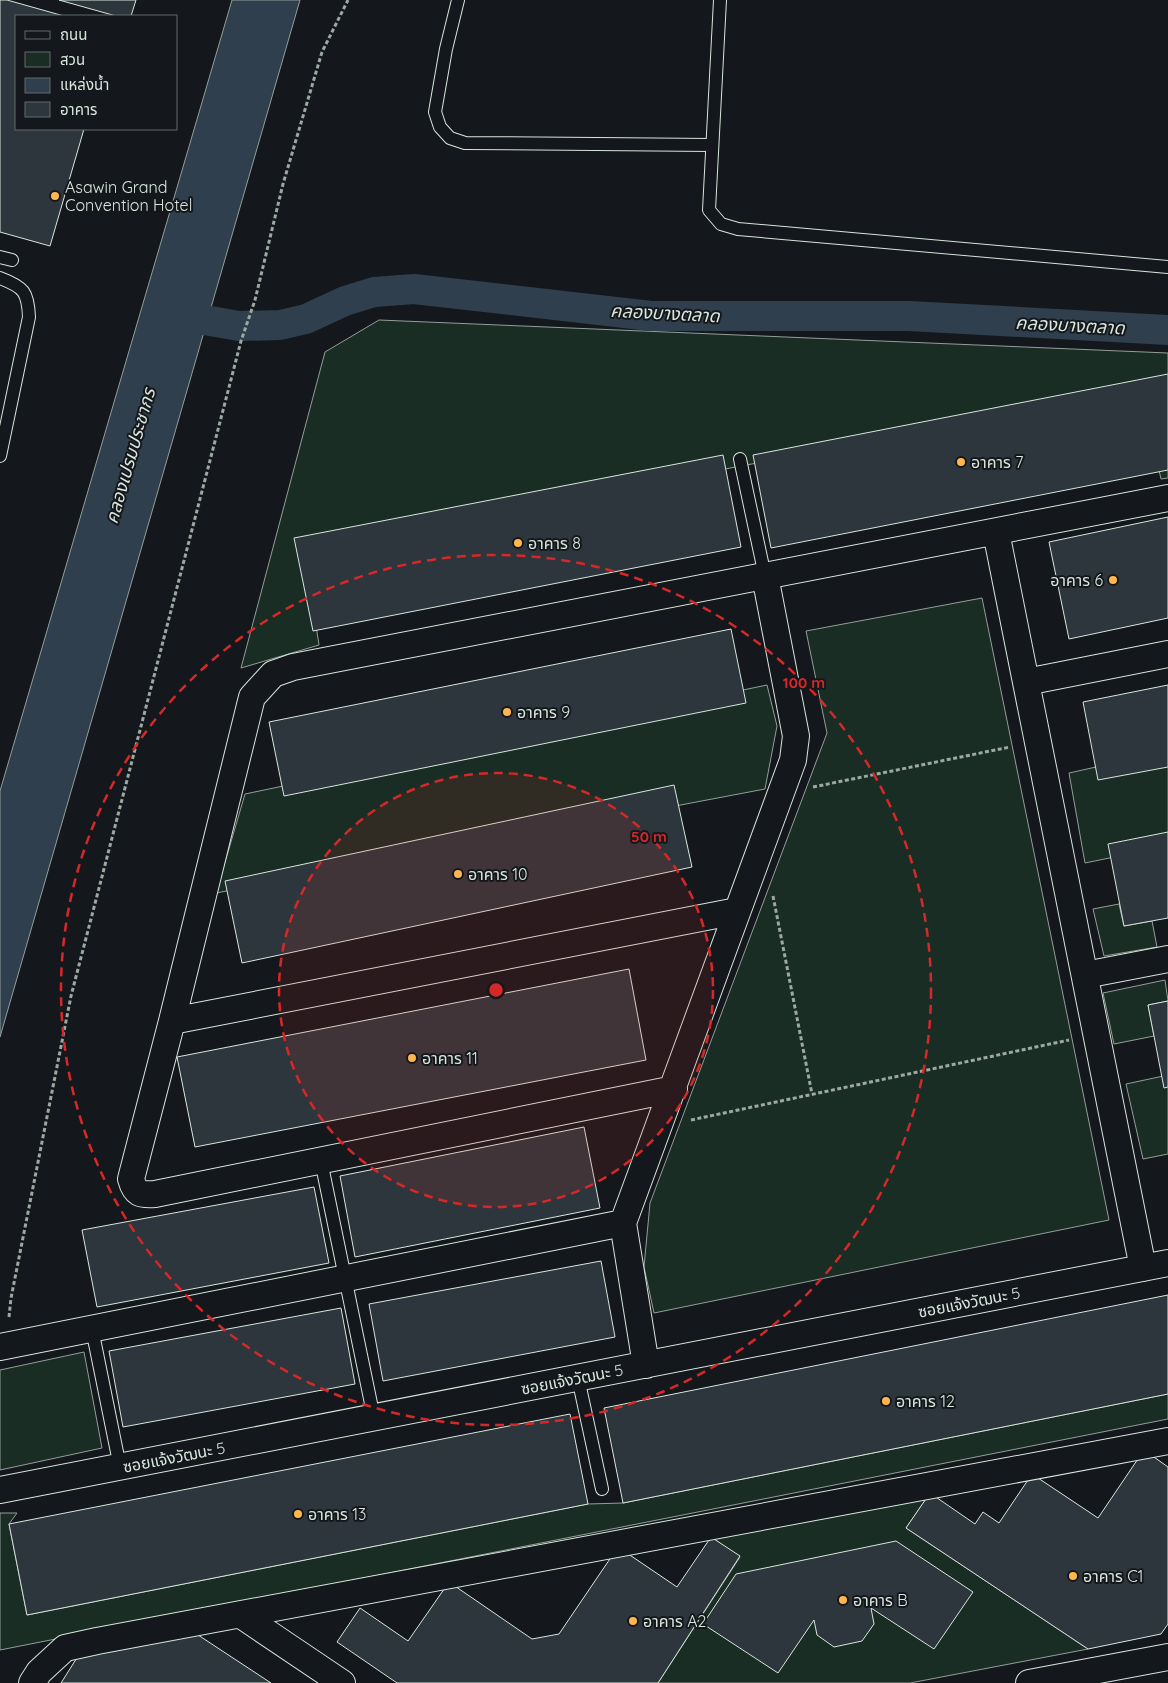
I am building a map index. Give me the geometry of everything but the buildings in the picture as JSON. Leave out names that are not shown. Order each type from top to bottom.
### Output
[{"type":"street","points":[[674,1089],[155,1194],[146,1195],[138,1193],[133,1188],[131,1179],[252,697],[273,674],[293,667],[1168,498]]},
{"type":"street","points":[[996,532],[1096,1034],[1156,1266]]},
{"type":"street","points":[[646,1365],[623,1223],[674,1089],[793,760],[796,736],[765,576]]},
{"type":"street","points":[[1026,682],[1168,654]]},
{"type":"street","points":[[172,1021],[737,911]]},
{"type":"street","points":[[1085,975],[1168,959]]},
{"type":"street","points":[[3,1346],[623,1223]]},
{"type":"street","name":"ซอยแจ้งวัฒนะ 5","points":[[0,1490],[1156,1266]]},
{"type":"street","points":[[32,1683],[39,1672],[65,1648],[97,1641],[1168,1441]]},
{"type":"street","points":[[241,1615],[342,1683]]},
{"type":"street","points":[[1029,1683],[1168,1658]]},
{"type":"lane","points":[[458,0],[446,49],[435,112],[440,127],[450,138],[465,143],[712,145]]},
{"type":"lane","points":[[720,0],[709,210],[721,224],[738,229],[1168,267]]},
{"type":"lane","points":[[0,278],[18,287],[28,298],[29,317],[0,456]]},
{"type":"lane","points":[[740,459],[765,576]]},
{"type":"lane","points":[[320,1161],[374,1418]]},
{"type":"lane","points":[[92,1329],[120,1467]]},
{"type":"lane","points":[[578,1378],[602,1489]]},
{"type":"path","points":[[3,1346],[71,996],[241,341],[255,300],[283,184],[322,52],[348,0]]},
{"type":"path","points":[[781,793],[1038,742]]},
{"type":"path","points":[[772,891],[812,1094]]},
{"type":"path","points":[[659,1127],[1096,1034]]},
{"type":"green space","points":[[379,320],[1168,353],[1168,478],[1161,479],[1141,391],[304,548],[319,645],[241,668],[325,352]]},
{"type":"green space","points":[[982,598],[1109,1220],[654,1313],[644,1267],[650,1203],[827,733],[806,631]]},
{"type":"green space","points":[[767,685],[777,726],[765,789],[216,893],[245,794]]},
{"type":"green space","points":[[1168,751],[1168,846],[1085,863],[1069,773]]},
{"type":"green space","points":[[1119,904],[1124,926],[1152,921],[1157,947],[1104,956],[1093,909]]},
{"type":"green space","points":[[1165,980],[1168,1001],[1148,1005],[1154,1036],[1114,1044],[1103,993]]},
{"type":"green space","points":[[1168,1075],[1168,1154],[1143,1159],[1126,1084]]},
{"type":"green space","points":[[84,1352],[102,1448],[0,1470],[0,1370]]},
{"type":"green space","points":[[1168,1394],[1168,1419],[0,1650],[0,1513],[17,1513],[9,1524],[27,1615],[588,1504],[623,1503]]},
{"type":"green space","points":[[930,1493],[906,1528],[1088,1649],[910,1683],[658,1683],[740,1557],[711,1537]]},
{"type":"water","name":"คลองเปรมประชากร","points":[[232,0],[300,0],[0,1037],[0,791]]},
{"type":"waterway","name":"คลองบางตลาด","points":[[170,314],[239,326],[280,325],[306,319],[345,301],[374,292],[414,289],[651,316],[909,316],[1168,330]]},
{"type":"place","name":"Asawin Grand Convention Hotel","points":[[55,196]]},
{"type":"place","name":"อาคาร 7","points":[[961,462]]},
{"type":"place","name":"อาคาร 8","points":[[518,543]]},
{"type":"place","name":"อาคาร 6","points":[[1113,580]]},
{"type":"place","name":"อาคาร 9","points":[[507,712]]},
{"type":"place","name":"อาคาร 10","points":[[458,874]]},
{"type":"place","name":"อาคาร 11","points":[[412,1058]]},
{"type":"place","name":"อาคาร 12","points":[[886,1401]]},
{"type":"place","name":"อาคาร 13","points":[[298,1514]]},
{"type":"place","name":"อาคาร C1","points":[[1073,1576]]},
{"type":"place","name":"อาคาร B","points":[[843,1600]]},
{"type":"place","name":"อาคาร A2","points":[[633,1621]]}]
